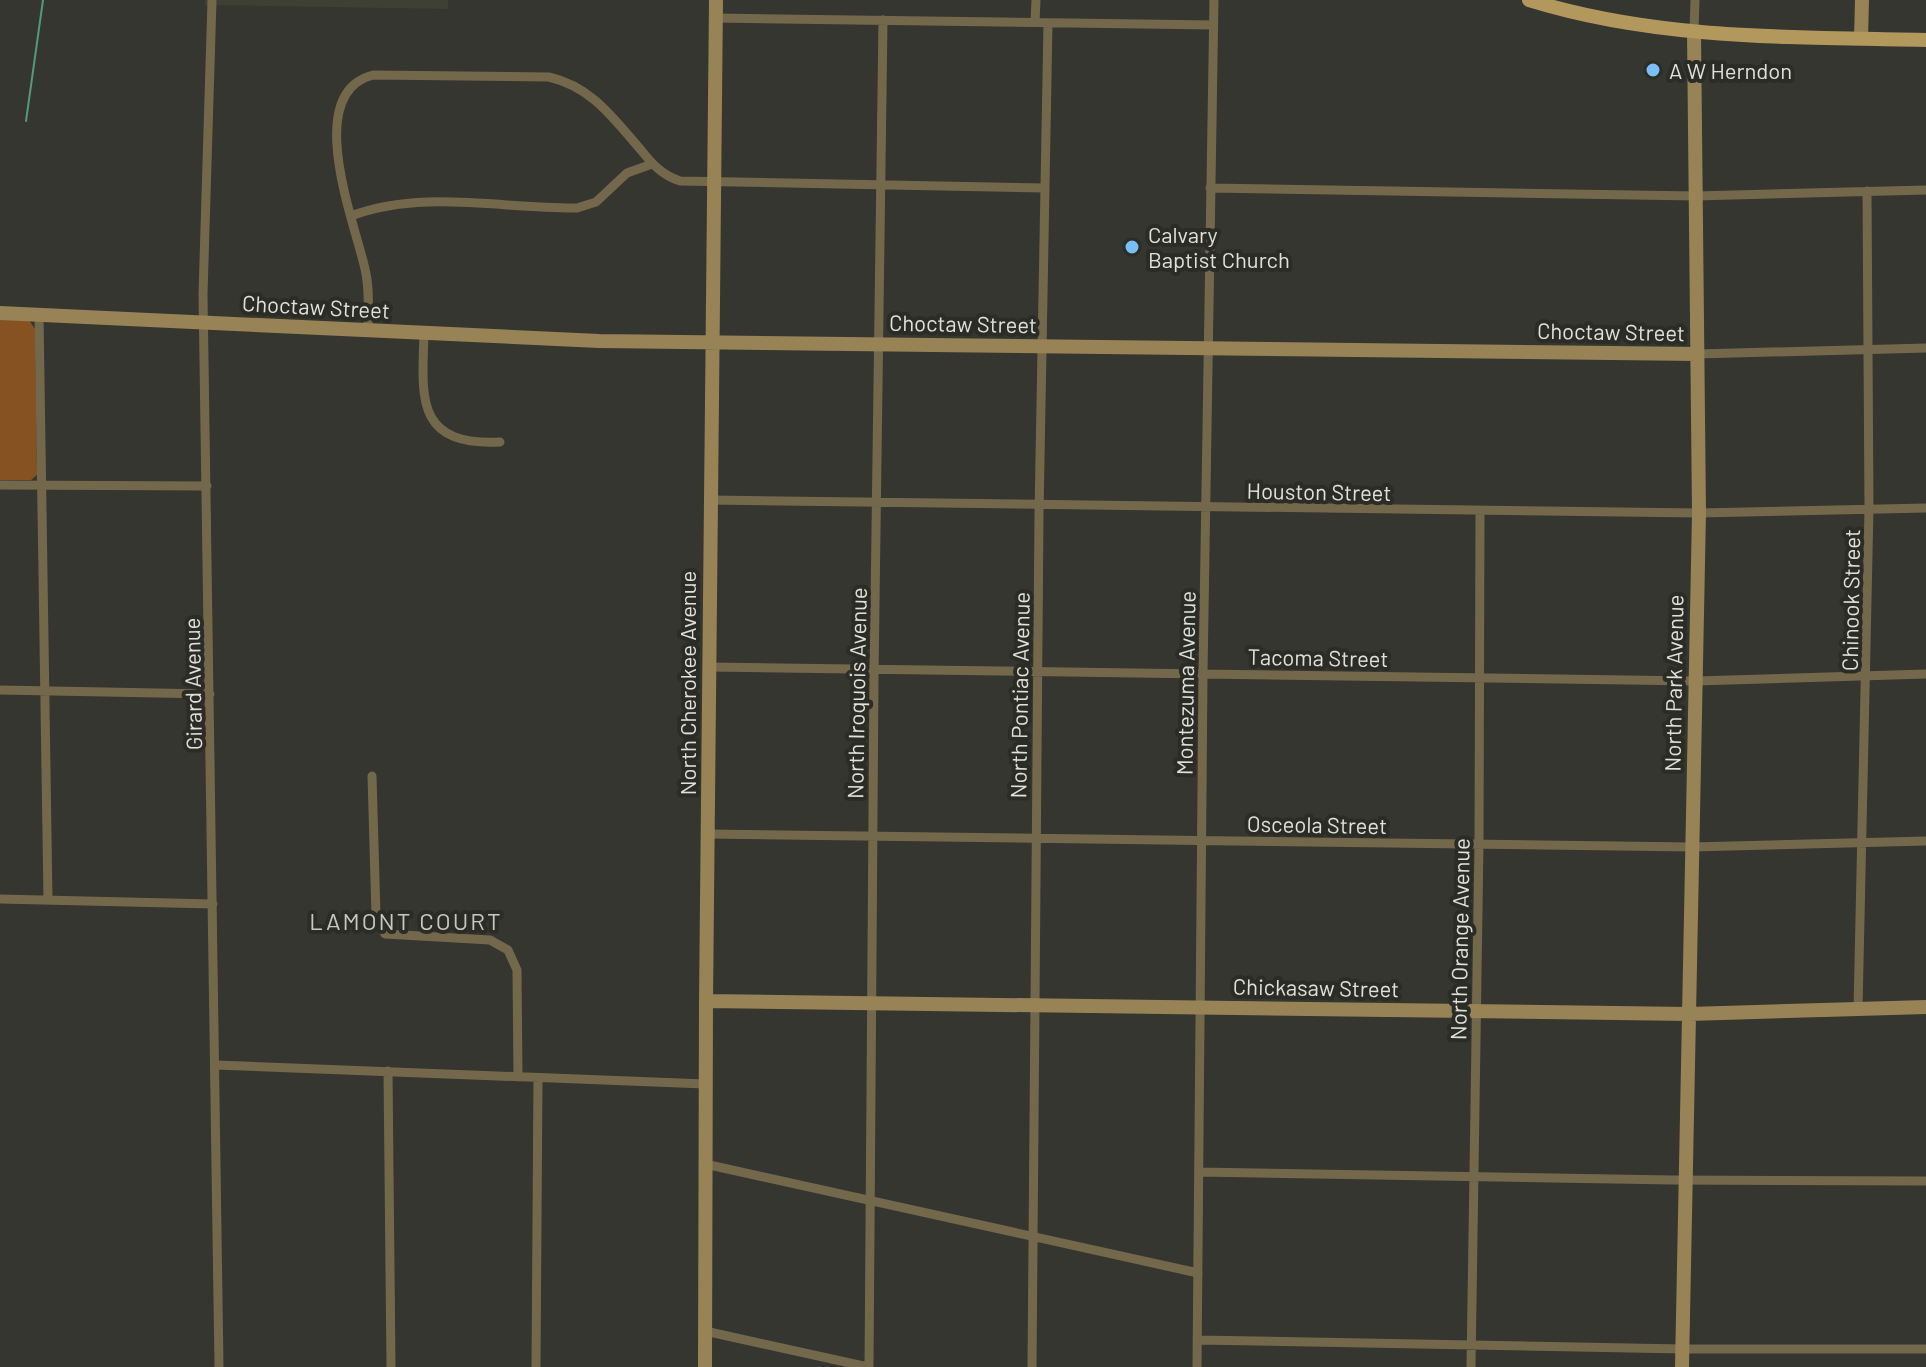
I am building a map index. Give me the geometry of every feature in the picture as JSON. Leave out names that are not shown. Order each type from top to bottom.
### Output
[{"type":"main road","points":[[1529,0],[1621,23],[1694,32],[1926,40]]},
{"type":"street","name":"Girard Avenue","points":[[212,0],[203,294],[219,1367]]},
{"type":"street","name":"North Cherokee Avenue","points":[[705,1367],[716,0]]},
{"type":"street","points":[[1035,22],[1036,0]]},
{"type":"street","name":"Montezuma Avenue","points":[[1197,1367],[1203,674],[1214,0]]},
{"type":"street","name":"North Park Avenue","points":[[1682,1367],[1699,513],[1695,0]]},
{"type":"street","points":[[1861,38],[1862,0]]},
{"type":"street","points":[[716,18],[1213,25]]},
{"type":"street","name":"North Iroquois Avenue","points":[[869,1367],[883,20]]},
{"type":"street","name":"North Pontiac Avenue","points":[[1032,1367],[1039,505],[1048,23]]},
{"type":"street","points":[[368,330],[367,279],[339,162],[340,109],[347,91],[363,77],[549,77],[564,81],[600,103],[652,164],[662,173],[680,181],[1045,188]]},
{"type":"street","points":[[351,216],[382,206],[416,202],[577,208],[596,202],[627,173],[652,164]]},
{"type":"street","points":[[1210,188],[1696,196],[1926,190]]},
{"type":"street","name":"Chinook Street","points":[[1858,1009],[1869,509],[1867,191]]},
{"type":"street","name":"Choctaw Street","points":[[0,313],[599,341],[1697,354],[1926,348]]},
{"type":"street","points":[[39,315],[48,900]]},
{"type":"street","points":[[424,333],[424,398],[433,423],[443,431],[470,442],[500,442]]},
{"type":"street","points":[[0,485],[207,486]]},
{"type":"street","name":"Houston Street","points":[[711,500],[1699,513],[1926,508]]},
{"type":"street","name":"North Orange Avenue","points":[[1471,1367],[1479,844],[1480,511]]},
{"type":"street","name":"Tacoma Street","points":[[710,667],[1696,681],[1926,674]]},
{"type":"street","points":[[0,690],[210,694]]},
{"type":"street","points":[[372,776],[376,915],[385,934],[490,940],[508,950],[517,970],[518,1077]]},
{"type":"street","name":"Osceola Street","points":[[708,834],[1692,847],[1926,841]]},
{"type":"street","points":[[0,899],[213,904]]},
{"type":"street","name":"Chickasaw Street","points":[[706,1001],[1689,1014],[1926,1007]]},
{"type":"street","points":[[216,1065],[705,1084]]},
{"type":"street","points":[[388,1071],[391,1367]]},
{"type":"street","points":[[536,1367],[538,1078]]},
{"type":"street","points":[[705,1164],[1198,1273]]},
{"type":"street","points":[[1199,1172],[1926,1181]]},
{"type":"street","points":[[705,1331],[869,1367]]},
{"type":"street","points":[[1198,1340],[1683,1349],[1926,1349]]},
{"type":"shaded area","points":[[205,0],[448,0],[448,9],[205,5]]},
{"type":"shaded area","points":[[0,319],[29,320],[35,329],[37,475],[31,480],[0,480]]},
{"type":"waterway","points":[[26,121],[43,0]]},
{"type":"place","name":"A W Herndon","points":[[1653,70]]},
{"type":"place","name":"Calvary Baptist Church","points":[[1132,247]]},
{"type":"district","name":"LAMONT COURT","points":[[406,920]]}]
